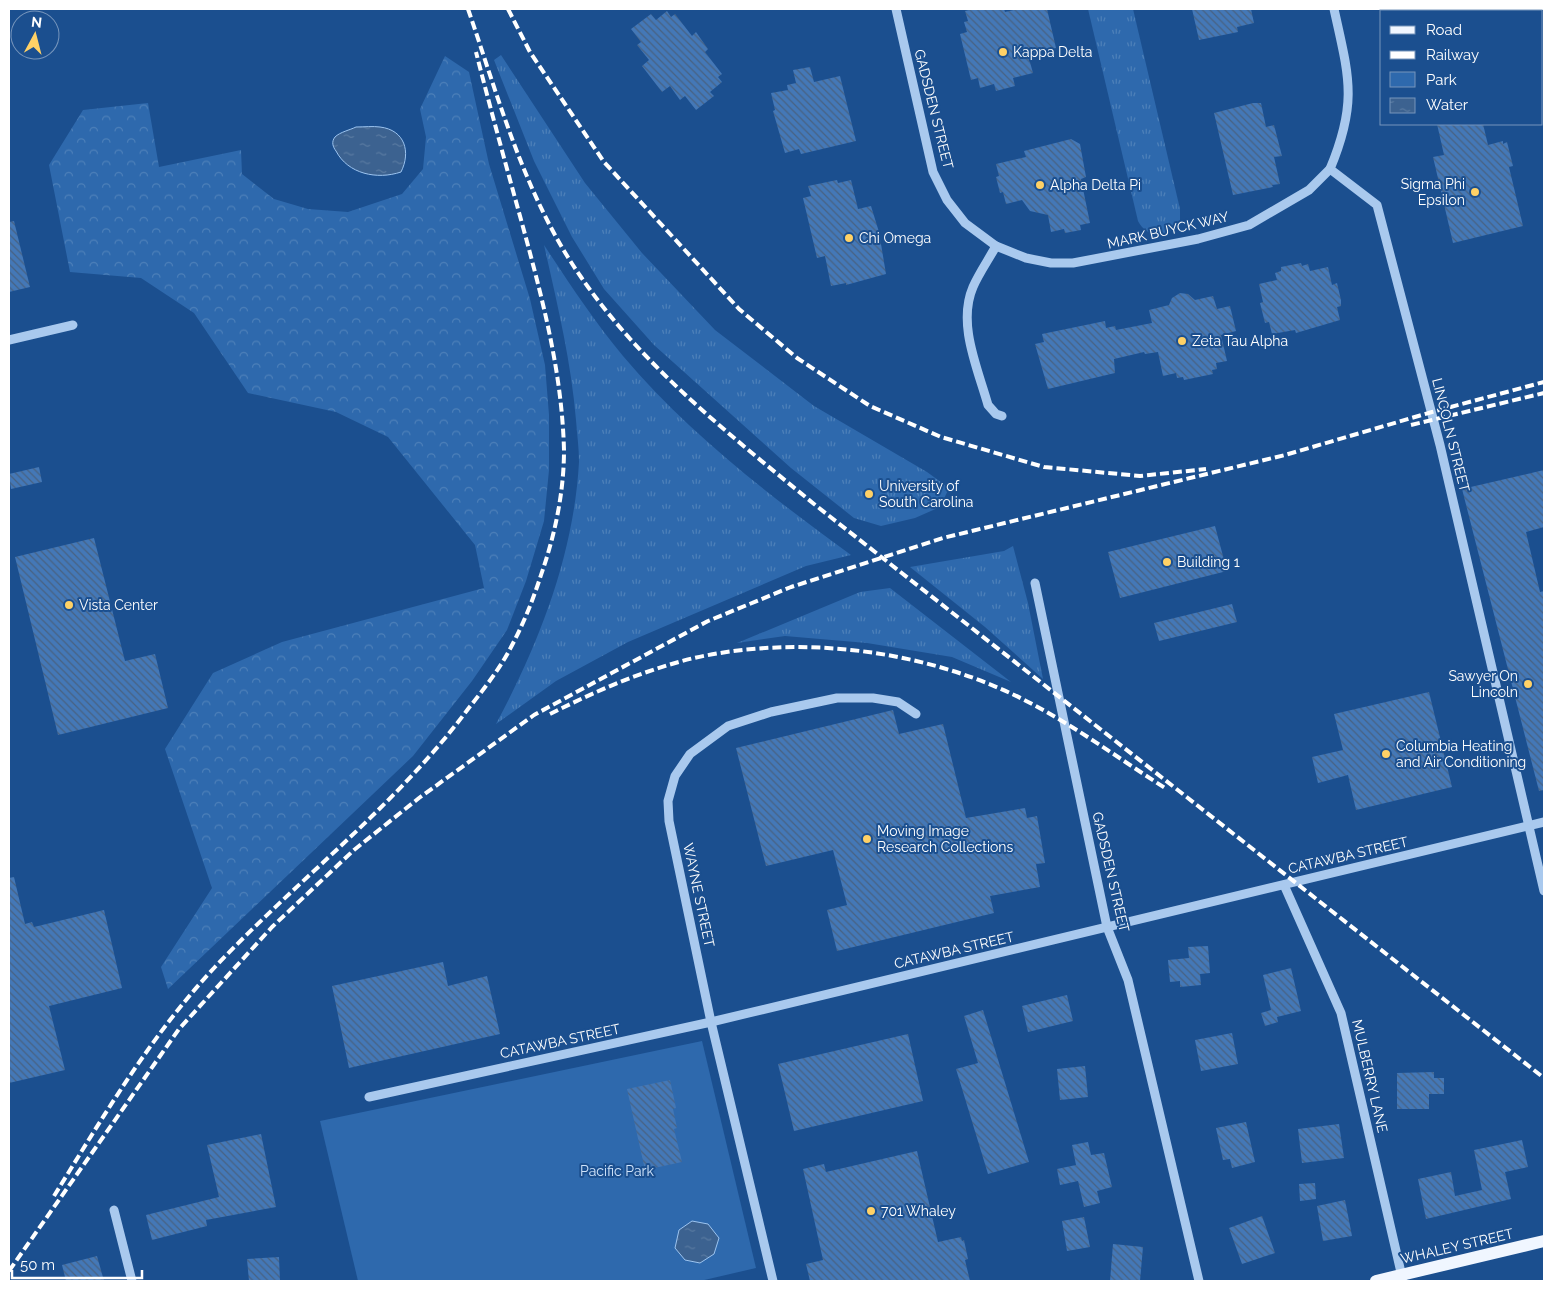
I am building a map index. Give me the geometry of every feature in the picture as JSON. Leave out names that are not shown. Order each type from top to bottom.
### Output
[{"type":"main road","name":"WHALEY STREET","points":[[1376,1281],[1403,1278],[1544,1241]]},
{"type":"street","name":"GADSDEN STREET","points":[[896,9],[933,172],[947,200],[965,223],[996,246]]},
{"type":"street","points":[[1330,169],[1342,140],[1349,108],[1349,76],[1334,9]]},
{"type":"street","name":"MARK BUYCK WAY","points":[[996,246],[1026,258],[1051,263],[1073,263],[1198,238],[1249,225],[1309,190],[1330,169]]},
{"type":"street","name":"LINCOLN STREET","points":[[1330,169],[1377,205],[1438,436],[1544,891]]},
{"type":"street","points":[[996,246],[973,287],[967,315],[968,329],[988,405],[996,414],[1002,416]]},
{"type":"street","points":[[9,340],[73,325]]},
{"type":"street","name":"GADSDEN STREET","points":[[1035,583],[1107,927],[1128,980],[1199,1281]]},
{"type":"street","name":"WAYNE STREET","points":[[773,1281],[711,1022],[669,821],[668,801],[675,776],[690,754],[728,726],[771,712],[837,698],[873,698],[898,702],[916,714]]},
{"type":"street","name":"CATAWBA STREET","points":[[369,1097],[711,1022],[1544,822]]},
{"type":"street","name":"MULBERRY LANE","points":[[1284,885],[1341,1013],[1403,1278]]},
{"type":"street","points":[[114,1210],[132,1281]]},
{"type":"green space","points":[[1088,9],[1133,9],[1180,209],[1180,222],[1170,231],[1153,234],[1142,227],[1138,221]]},
{"type":"green space","points":[[501,55],[585,183],[642,253],[715,330],[814,406],[927,472],[949,488],[940,507],[915,518],[881,526],[854,518],[791,468],[654,345],[604,289],[572,237],[534,161],[494,60]]},
{"type":"green space","points":[[445,56],[469,72],[489,164],[530,299],[545,365],[549,415],[549,470],[544,521],[526,581],[507,630],[472,681],[413,756],[168,989],[161,967],[212,888],[165,749],[213,673],[282,642],[484,588],[475,545],[388,437],[336,412],[248,393],[194,313],[141,278],[70,272],[49,165],[83,110],[148,103],[159,167],[241,150],[242,174],[274,199],[308,209],[348,212],[402,194],[423,169],[426,137],[420,109]]},
{"type":"green space","points":[[544,245],[612,343],[648,384],[702,437],[731,462],[790,510],[851,555],[806,566],[628,642],[556,681],[496,724],[512,694],[552,598],[570,530],[576,496],[579,457],[574,398],[563,332]]},
{"type":"green space","points":[[1013,546],[1028,603],[1043,679],[985,627],[910,567],[1004,551]]},
{"type":"green space","points":[[890,588],[1011,682],[952,657],[867,643],[785,636],[737,643],[860,592]]},
{"type":"green space","name":"Pacific Park","points":[[702,1041],[756,1268],[700,1281],[358,1281],[320,1121]]},
{"type":"water","points":[[356,127],[380,127],[395,132],[400,137],[404,143],[405,150],[404,164],[401,172],[373,175],[356,170],[341,159],[333,146],[334,139],[340,134]]},
{"type":"water","points":[[692,1221],[708,1224],[719,1238],[714,1254],[700,1263],[685,1260],[675,1248],[679,1230]]},
{"type":"building","name":"Kappa Delta","points":[[974,9],[1004,9],[1005,12],[1018,9],[1047,9],[1056,48],[1028,55],[1033,73],[1013,78],[1015,86],[996,91],[994,84],[980,88],[978,78],[971,80],[960,34],[967,32],[964,22],[968,21],[965,11]]},
{"type":"building","points":[[1192,9],[1251,9],[1254,23],[1237,27],[1238,32],[1199,40]]},
{"type":"building","points":[[667,11],[671,17],[675,14],[692,36],[696,32],[708,49],[705,52],[722,74],[718,77],[722,82],[710,92],[714,96],[696,110],[685,96],[680,100],[670,86],[662,92],[642,66],[649,60],[637,45],[641,42],[631,29],[651,14],[656,20]]},
{"type":"building","points":[[810,67],[814,82],[840,76],[856,141],[801,154],[799,149],[785,153],[773,111],[775,110],[771,93],[788,90],[787,85],[796,83],[793,70]]},
{"type":"building","points":[[1253,103],[1261,103],[1266,127],[1274,125],[1282,156],[1274,157],[1280,184],[1233,195],[1214,113]]},
{"type":"building","name":"Sigma Phi Epsilon","points":[[1437,125],[1483,125],[1488,145],[1503,141],[1503,144],[1507,142],[1513,166],[1509,167],[1523,226],[1453,243],[1433,157],[1444,155]]},
{"type":"building","name":"Alpha Delta Pi","points":[[1071,139],[1080,144],[1086,177],[1081,179],[1090,223],[1080,225],[1081,230],[1065,233],[1064,229],[1051,232],[1048,215],[1030,211],[1022,200],[1006,204],[1003,192],[1000,193],[996,177],[999,176],[996,164],[1026,157],[1024,151]]},
{"type":"building","name":"Chi Omega","points":[[837,180],[838,183],[851,180],[858,209],[871,206],[879,232],[886,274],[846,285],[846,283],[831,286],[825,256],[817,258],[803,198],[811,196],[808,186]]},
{"type":"building","points":[[14,221],[30,287],[9,292],[9,222]]},
{"type":"building","points":[[1301,263],[1302,266],[1308,264],[1310,271],[1328,267],[1332,285],[1337,283],[1341,300],[1341,306],[1337,307],[1340,320],[1296,333],[1295,330],[1272,334],[1269,322],[1265,323],[1260,303],[1263,302],[1259,284],[1277,280],[1275,273],[1281,271],[1281,267]]},
{"type":"building","points":[[1180,293],[1188,294],[1195,300],[1213,296],[1217,309],[1230,306],[1236,331],[1221,335],[1227,361],[1216,363],[1217,369],[1212,370],[1213,374],[1184,380],[1183,377],[1177,378],[1176,373],[1163,376],[1158,352],[1145,354],[1144,352],[1114,359],[1115,373],[1048,389],[1035,344],[1044,342],[1042,334],[1105,321],[1106,328],[1115,326],[1116,330],[1152,323],[1149,310],[1169,305],[1172,298]]},
{"type":"building","points":[[39,467],[42,482],[11,489],[9,474]]},
{"type":"building","name":"Sawyer On Lincoln","points":[[1544,470],[1544,527],[1526,532],[1540,592],[1544,591],[1544,790],[1539,791],[1462,489]]},
{"type":"building","name":"Building 1","points":[[1215,526],[1227,571],[1120,598],[1108,552]]},
{"type":"building","name":"Vista Center","points":[[94,538],[125,661],[155,654],[168,708],[58,735],[15,557]]},
{"type":"building","points":[[1232,604],[1237,622],[1159,641],[1154,623]]},
{"type":"building","name":"Columbia Heating and Air Conditioning","points":[[1429,692],[1452,787],[1356,810],[1348,775],[1318,783],[1312,757],[1343,750],[1334,714]]},
{"type":"building","name":"Moving Image Research Collections","points":[[893,710],[899,734],[943,724],[966,818],[1025,808],[1027,818],[1037,816],[1045,863],[1036,864],[1040,887],[990,896],[994,913],[837,951],[827,910],[847,905],[833,850],[766,866],[736,748]]},
{"type":"building","points":[[14,877],[25,924],[32,922],[34,927],[104,910],[122,988],[49,1006],[65,1070],[9,1083],[9,878]]},
{"type":"building","points":[[1208,946],[1210,973],[1200,974],[1201,985],[1180,987],[1180,981],[1170,982],[1168,960],[1189,958],[1188,947]]},
{"type":"building","points":[[443,962],[448,986],[487,976],[500,1034],[349,1068],[332,986]]},
{"type":"building","points":[[1291,968],[1301,1011],[1277,1017],[1278,1022],[1265,1026],[1261,1013],[1271,1010],[1263,975]]},
{"type":"building","points":[[1067,995],[1073,1021],[1028,1032],[1022,1006]]},
{"type":"building","points":[[983,1010],[1029,1162],[988,1174],[956,1069],[978,1063],[964,1016]]},
{"type":"building","points":[[1232,1033],[1238,1064],[1201,1071],[1195,1040]]},
{"type":"building","points":[[908,1034],[923,1101],[794,1131],[778,1064]]},
{"type":"building","points":[[1085,1066],[1088,1097],[1060,1100],[1057,1069]]},
{"type":"building","points":[[1434,1072],[1434,1078],[1444,1078],[1444,1094],[1429,1094],[1429,1109],[1397,1109],[1397,1073]]},
{"type":"building","points":[[670,1080],[676,1108],[673,1109],[677,1128],[674,1129],[682,1162],[645,1170],[627,1089]]},
{"type":"building","points":[[1246,1122],[1255,1162],[1232,1168],[1230,1159],[1223,1160],[1216,1128]]},
{"type":"building","points":[[1339,1124],[1344,1158],[1302,1163],[1298,1129]]},
{"type":"building","points":[[261,1134],[276,1207],[206,1220],[207,1226],[152,1240],[146,1215],[219,1197],[207,1145]]},
{"type":"building","points":[[1522,1140],[1528,1167],[1505,1172],[1511,1199],[1426,1219],[1418,1179],[1451,1172],[1455,1196],[1482,1190],[1474,1150]]},
{"type":"building","points":[[1088,1142],[1091,1155],[1104,1153],[1112,1187],[1097,1191],[1100,1203],[1084,1207],[1078,1181],[1060,1185],[1057,1169],[1076,1165],[1072,1145]]},
{"type":"building","name":"701 Whaley","points":[[917,1151],[938,1242],[961,1237],[962,1241],[964,1240],[968,1259],[965,1260],[970,1281],[810,1281],[806,1264],[823,1260],[803,1169],[824,1164],[826,1172]]},
{"type":"building","points":[[1315,1183],[1316,1199],[1300,1201],[1299,1184]]},
{"type":"building","points":[[1345,1200],[1352,1236],[1323,1241],[1317,1206]]},
{"type":"building","points":[[1262,1216],[1275,1253],[1242,1264],[1229,1228]]},
{"type":"building","points":[[1084,1217],[1090,1247],[1067,1251],[1062,1221]]},
{"type":"building","points":[[1113,1244],[1143,1247],[1140,1281],[1110,1281]]},
{"type":"building","points":[[97,1256],[104,1281],[66,1281],[62,1265]]},
{"type":"building","points":[[279,1257],[280,1281],[249,1281],[247,1259]]},
{"type":"railway","points":[[468,9],[515,147],[544,214],[561,246],[605,310],[660,370],[720,426],[814,504],[1544,1078]]},
{"type":"railway","points":[[508,9],[530,52],[604,162],[739,309],[797,358],[870,406],[941,437],[1044,467],[1140,476],[1206,469]]},
{"type":"railway","points":[[54,1196],[129,1077],[192,993],[247,935],[410,778],[440,744],[501,665],[519,631],[535,594],[558,513],[564,466],[560,393],[538,282],[476,52]]},
{"type":"railway","points":[[9,1271],[179,1029],[272,927],[354,850],[419,798],[534,715],[708,621],[791,587],[943,538],[1285,455],[1432,412],[1544,382]]},
{"type":"railway","points":[[1411,425],[1544,393]]},
{"type":"railway","points":[[550,714],[620,682],[694,658],[733,651],[773,648],[814,647],[855,650],[935,666],[973,678],[1010,693],[1070,726],[1165,788]]},
{"type":"place","name":"Kappa Delta","points":[[1003,52]]},
{"type":"place","name":"Alpha Delta Pi","points":[[1040,185]]},
{"type":"place","name":"Sigma Phi Epsilon","points":[[1475,192]]},
{"type":"place","name":"Chi Omega","points":[[849,238]]},
{"type":"place","name":"Zeta Tau Alpha","points":[[1182,341]]},
{"type":"place","name":"University of South Carolina","points":[[869,494]]},
{"type":"place","name":"Building 1","points":[[1167,562]]},
{"type":"place","name":"Vista Center","points":[[69,605]]},
{"type":"place","name":"Sawyer On Lincoln","points":[[1528,684]]},
{"type":"place","name":"Columbia Heating and Air Conditioning","points":[[1386,754]]},
{"type":"place","name":"Moving Image Research Collections","points":[[867,839]]},
{"type":"place","name":"701 Whaley","points":[[871,1211]]}]
